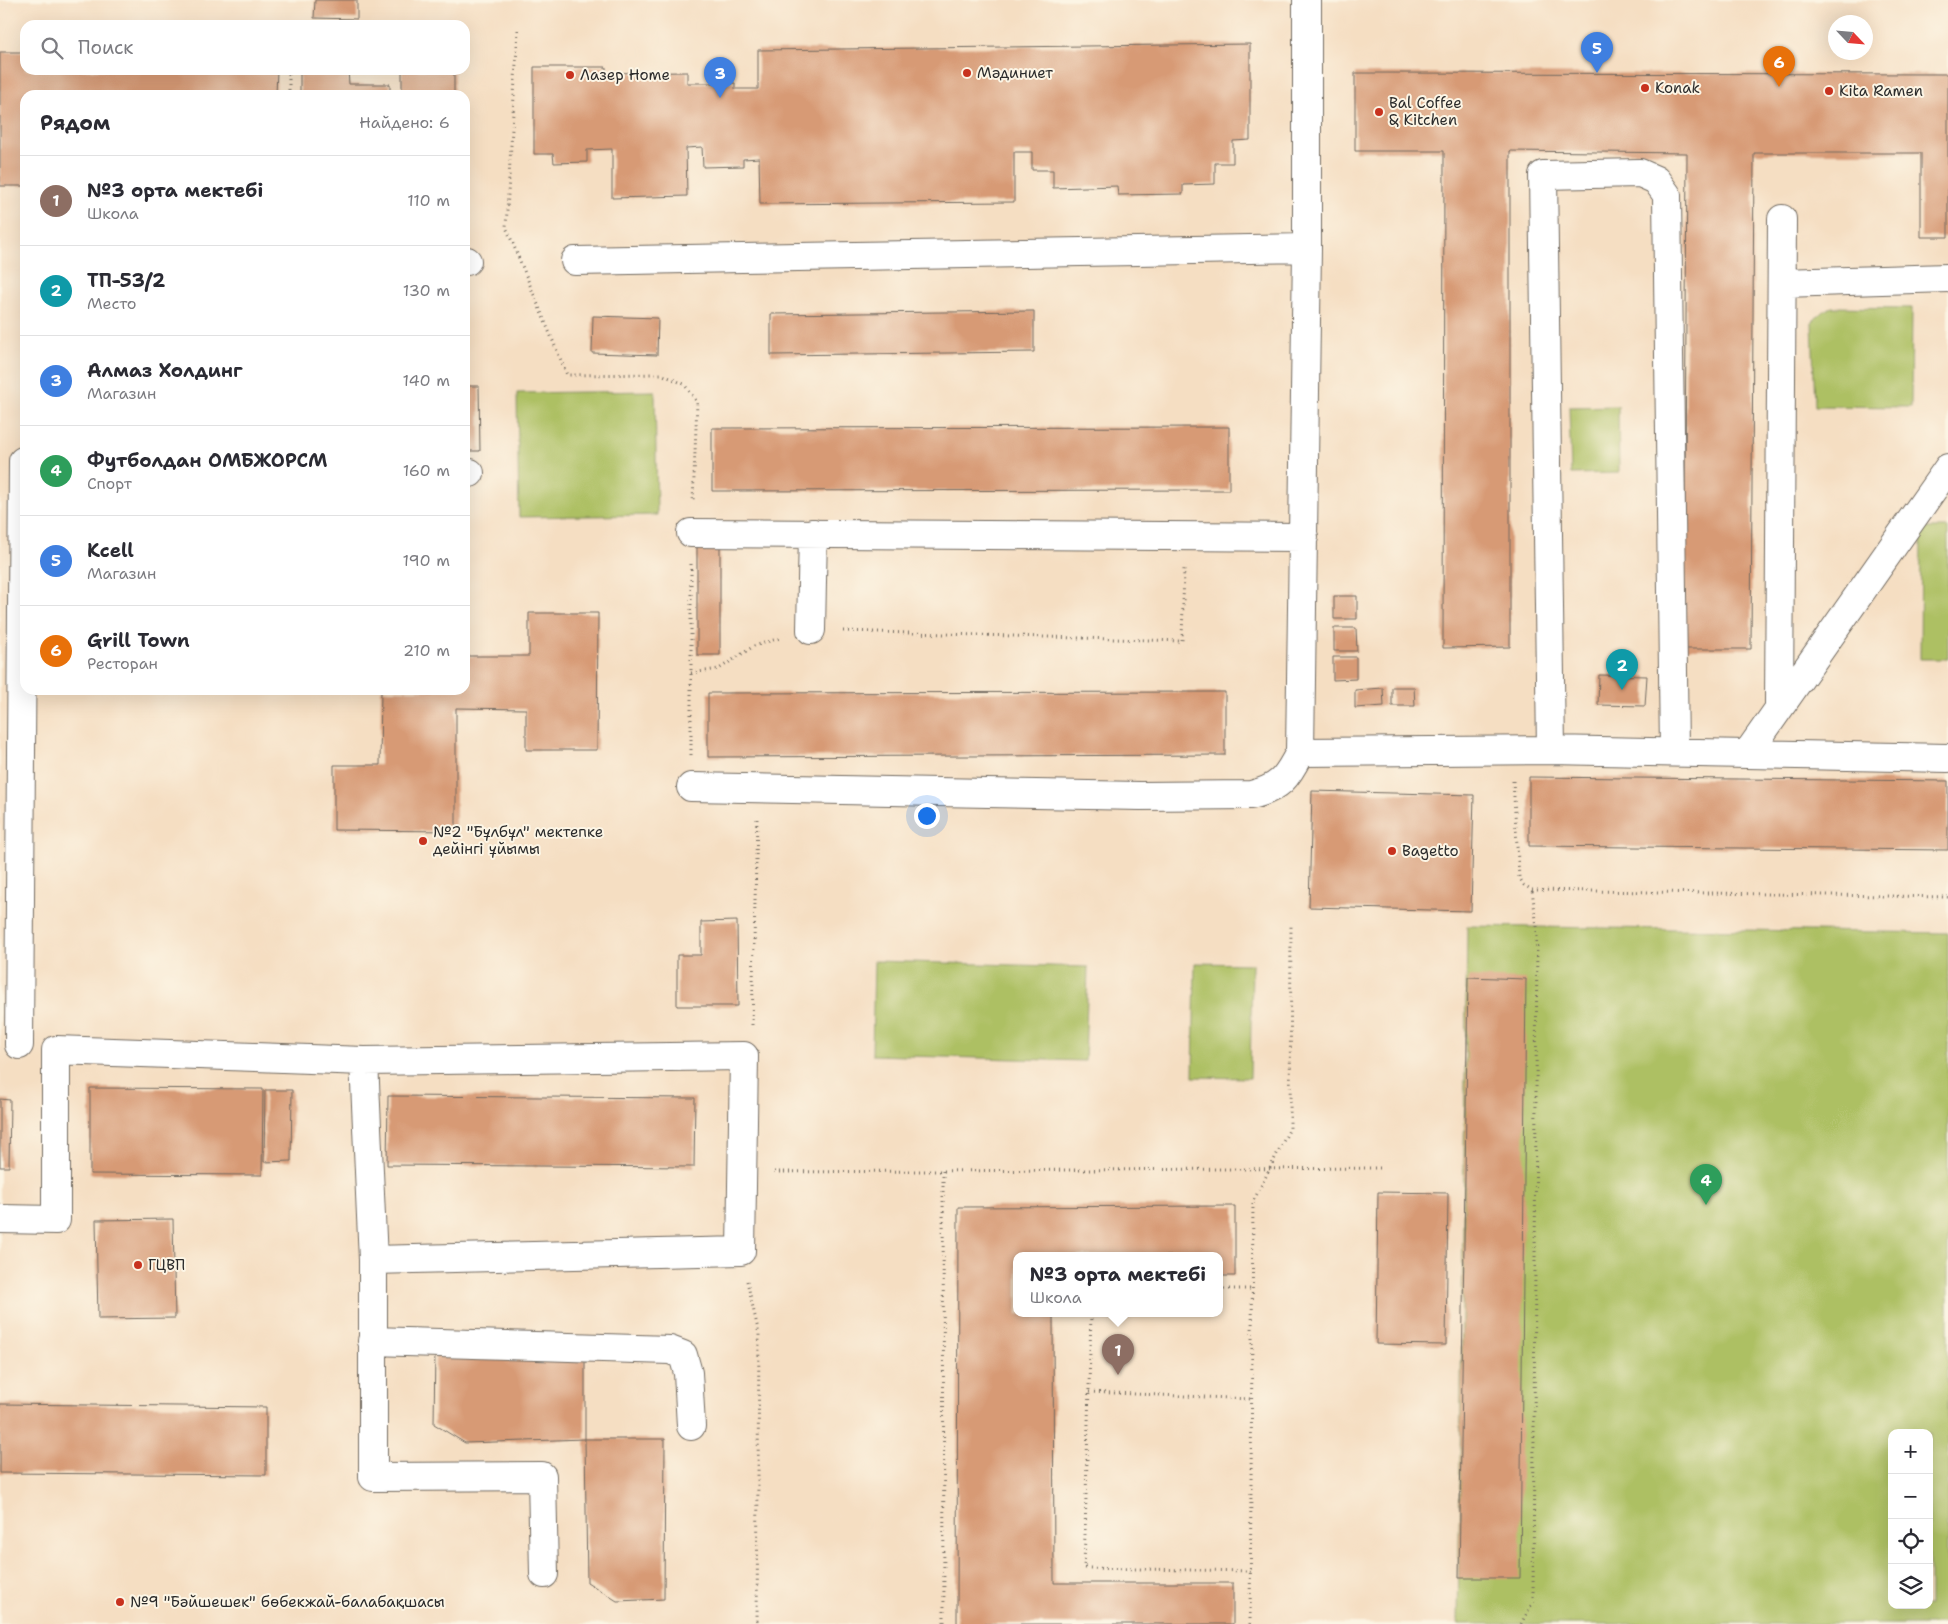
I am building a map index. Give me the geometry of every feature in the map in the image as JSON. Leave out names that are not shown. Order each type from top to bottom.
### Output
[{"type":"lane","points":[[691,787],[1140,796],[1251,795],[1269,791],[1283,781],[1300,752],[1307,248],[1307,0]]},
{"type":"lane","points":[[1551,750],[1543,176],[1640,173],[1656,180],[1667,195],[1674,752]]},
{"type":"lane","points":[[1779,707],[1782,219]]},
{"type":"lane","points":[[575,261],[1307,248]]},
{"type":"lane","points":[[1782,282],[1948,278]]},
{"type":"lane","points":[[16,461],[10,1045],[56,1050],[364,1060],[744,1056],[741,1251],[372,1260]]},
{"type":"lane","points":[[1747,754],[1948,468]]},
{"type":"lane","points":[[691,533],[1304,537]]},
{"type":"lane","points":[[811,630],[813,533]]},
{"type":"lane","points":[[1300,752],[1551,750],[1948,758]]},
{"type":"lane","points":[[0,1219],[56,1220],[56,1050]]},
{"type":"lane","points":[[364,1060],[372,1260],[373,1477],[542,1476],[544,1574]]},
{"type":"lane","points":[[372,1341],[670,1350],[684,1355],[688,1372],[691,1426]]},
{"type":"path","points":[[518,30],[506,227],[567,375],[661,374],[684,384],[697,402],[691,533],[691,787]]},
{"type":"path","points":[[289,75],[289,90]]},
{"type":"path","points":[[691,673],[719,669],[754,646],[811,630],[1182,641],[1185,536]]},
{"type":"path","points":[[1511,751],[1519,877],[1524,885],[1532,890],[1948,897]]},
{"type":"path","points":[[744,1056],[753,1022],[758,788]]},
{"type":"path","points":[[1521,1624],[1533,1602],[1537,927],[1532,890]]},
{"type":"path","points":[[1250,1624],[1253,1202],[1290,1128],[1290,923]]},
{"type":"path","points":[[742,1172],[1383,1168]]},
{"type":"path","points":[[944,1171],[944,1624]]},
{"type":"path","points":[[741,1251],[759,1334],[757,1624]]},
{"type":"path","points":[[1223,1289],[1252,1289]]},
{"type":"path","points":[[1091,1317],[1084,1568],[1251,1571]]},
{"type":"path","points":[[1089,1392],[1252,1400]]},
{"type":"green space","points":[[1832,307],[1912,308],[1911,407],[1815,406],[1812,322],[1822,312]]},
{"type":"green space","points":[[655,391],[657,515],[519,517],[517,393]]},
{"type":"green space","points":[[1618,406],[1619,473],[1571,474],[1569,407]]},
{"type":"green space","points":[[1921,528],[1948,528],[1948,659],[1920,659]]},
{"type":"green space","points":[[1467,926],[1948,933],[1948,1624],[1458,1624]]},
{"type":"green space","points":[[874,961],[1088,967],[1085,1061],[872,1055]]},
{"type":"green space","points":[[1195,963],[1252,964],[1250,1078],[1193,1077]]},
{"type":"building","points":[[315,0],[357,0],[357,19],[314,18]]},
{"type":"building","points":[[1250,44],[1250,140],[1233,141],[1233,163],[1215,163],[1215,184],[1183,185],[1183,194],[1118,195],[1117,186],[1053,188],[1053,170],[1032,170],[1032,152],[1014,152],[1014,202],[760,204],[759,158],[743,159],[743,166],[703,167],[702,147],[686,148],[687,196],[612,198],[612,149],[587,150],[587,162],[554,163],[553,154],[534,154],[534,67],[606,67],[606,73],[687,72],[687,83],[735,83],[735,89],[758,89],[758,50]]},
{"type":"building","points":[[0,52],[20,52],[20,75],[277,75],[276,90],[20,90],[20,186],[0,186]]},
{"type":"building","points":[[1355,73],[1948,74],[1948,237],[1921,237],[1921,153],[1754,153],[1751,649],[1684,649],[1687,153],[1510,151],[1510,647],[1443,648],[1444,151],[1355,151]]},
{"type":"building","points":[[300,75],[348,75],[349,84],[390,84],[390,90],[300,90]]},
{"type":"building","points":[[402,75],[454,75],[454,90],[402,90]]},
{"type":"building","points":[[1034,311],[1034,352],[771,355],[771,314]]},
{"type":"building","points":[[593,316],[658,318],[657,355],[592,353]]},
{"type":"building","points":[[470,386],[479,386],[480,451],[470,451]]},
{"type":"building","points":[[1229,427],[1229,490],[712,491],[712,428]]},
{"type":"building","points":[[697,545],[720,545],[720,655],[697,655]]},
{"type":"building","points":[[1334,596],[1357,596],[1357,619],[1334,619]]},
{"type":"building","points":[[529,613],[598,613],[597,750],[526,750],[526,709],[456,708],[456,831],[334,830],[334,765],[380,765],[381,695],[470,695],[470,656],[529,656]]},
{"type":"building","points":[[1334,628],[1356,628],[1357,651],[1334,651]]},
{"type":"building","points":[[1333,657],[1356,657],[1356,679],[1333,680]]},
{"type":"building","points":[[1599,675],[1647,676],[1645,706],[1598,705]]},
{"type":"building","points":[[1392,687],[1414,687],[1415,706],[1392,706]]},
{"type":"building","points":[[1383,688],[1384,706],[1355,708],[1355,690]]},
{"type":"building","points":[[1225,692],[1225,755],[708,757],[708,693]]},
{"type":"building","points":[[1529,777],[1948,781],[1948,850],[1529,846]]},
{"type":"building","name":"Bagetto","points":[[1312,791],[1474,795],[1471,911],[1309,907]]},
{"type":"building","points":[[737,921],[738,1006],[677,1006],[677,955],[701,955],[701,922]]},
{"type":"building","points":[[1468,977],[1526,979],[1520,1578],[1459,1578]]},
{"type":"building","points":[[90,1088],[263,1089],[262,1175],[90,1174]]},
{"type":"building","points":[[265,1090],[292,1090],[291,1161],[264,1162]]},
{"type":"building","points":[[388,1096],[695,1098],[694,1167],[387,1165]]},
{"type":"building","points":[[0,1099],[10,1100],[9,1167],[0,1167]]},
{"type":"building","points":[[1378,1192],[1448,1193],[1446,1345],[1376,1344]]},
{"type":"building","points":[[1235,1206],[1235,1276],[1223,1276],[1223,1252],[1013,1252],[1013,1317],[1053,1317],[1054,1583],[1233,1583],[1233,1624],[957,1624],[958,1207]]},
{"type":"building","points":[[173,1219],[175,1318],[98,1319],[96,1220]]},
{"type":"building","points":[[435,1351],[585,1352],[585,1439],[465,1443],[434,1424]]},
{"type":"building","points":[[0,1404],[266,1407],[266,1475],[0,1473]]},
{"type":"building","points":[[585,1439],[665,1439],[664,1599],[617,1601],[587,1582]]},
{"type":"place","name":"Мәдиниет","points":[[967,73]]},
{"type":"place","name":"Kcell","points":[[1597,73]]},
{"type":"place","name":"Лазер Home","points":[[570,75]]},
{"type":"place","name":"Grill Town","points":[[1779,87]]},
{"type":"place","name":"Konak","points":[[1645,88]]},
{"type":"place","name":"Kita Ramen","points":[[1829,91]]},
{"type":"place","name":"Алмаз Холдинг","points":[[720,98]]},
{"type":"place","name":"Bal Coffee & Kitchen","points":[[1379,112]]},
{"type":"place","name":"ТП-53/2","points":[[1622,690]]},
{"type":"place","name":"№2 \"Бұлбұл\" мектепке дейінгі ұйымы","points":[[423,841]]},
{"type":"place","name":"Bagetto","points":[[1392,851]]},
{"type":"place","name":"Футболдан ОМБЖОРСМ","points":[[1706,1205]]},
{"type":"place","name":"ГЦВП","points":[[138,1265]]},
{"type":"place","name":"№3 орта мектебі","points":[[1118,1375]]},
{"type":"place","name":"№9 \"Бәйшешек\" бөбекжай-балабақшасы","points":[[120,1602]]}]
